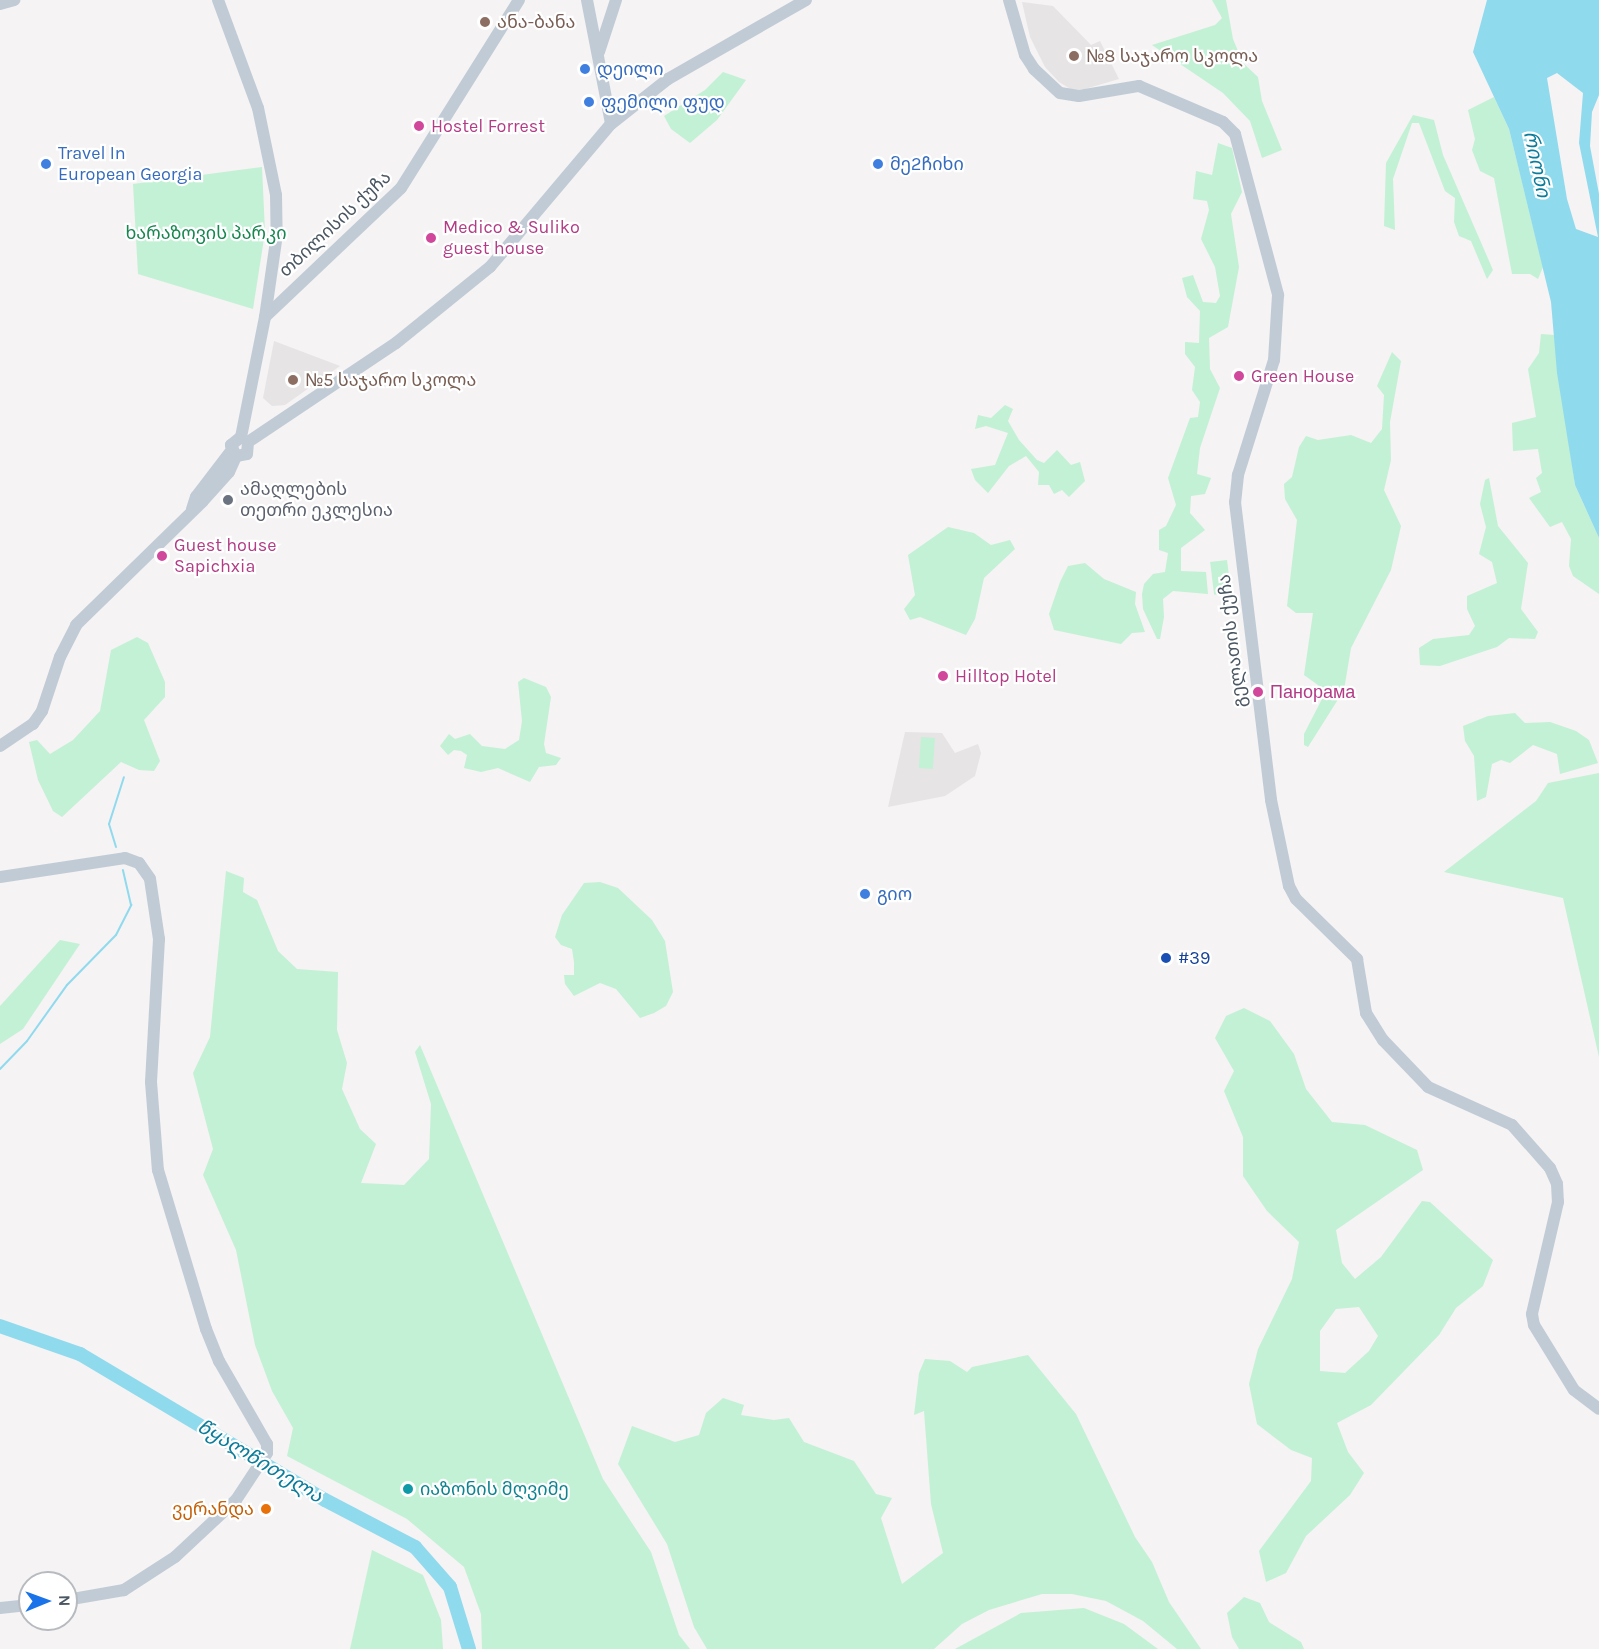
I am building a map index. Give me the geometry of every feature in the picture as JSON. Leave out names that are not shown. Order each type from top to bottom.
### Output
[{"type":"main road","points":[[0,4],[14,0]]},
{"type":"main road","points":[[218,0],[258,108],[276,195],[277,234],[245,439]]},
{"type":"main road","name":"თბილისის ქუჩა","points":[[265,317],[401,188],[519,0]]},
{"type":"main road","points":[[587,0],[599,53],[605,105],[612,124]]},
{"type":"main road","points":[[599,53],[616,0]]},
{"type":"main road","points":[[0,746],[33,724],[42,711],[60,657],[75,625],[163,542],[192,509],[195,497],[234,453],[232,442],[245,439],[396,343],[490,267],[612,124],[668,79],[806,0]]},
{"type":"main road","name":"გელათის ქუჩა","points":[[1009,0],[1025,54],[1034,69],[1060,93],[1078,96],[1139,86],[1223,122],[1235,134],[1278,295],[1274,360],[1238,475],[1235,502],[1271,800],[1289,886],[1296,899],[1357,959],[1363,977],[1366,1013],[1383,1041],[1428,1087],[1512,1125],[1550,1168],[1557,1184],[1558,1202],[1534,1303],[1534,1325],[1574,1390],[1599,1409]]},
{"type":"main road","points":[[0,878],[125,858],[139,863],[150,879],[159,939],[151,1082],[158,1170],[206,1329],[232,1386],[266,1440],[267,1453],[247,1485],[219,1519],[175,1557],[124,1590],[78,1598]]},
{"type":"main road","points":[[0,1608],[18,1606]]},
{"type":"shaded area","name":"№8 საჯარო სკოლა","points":[[1022,2],[1053,6],[1091,45],[1100,41],[1119,79],[1085,89],[1072,90],[1059,82],[1045,67],[1030,37]]},
{"type":"shaded area","name":"№5 საჯარო სკოლა","points":[[274,341],[340,366],[285,405],[272,406],[263,398]]},
{"type":"shaded area","points":[[905,732],[942,733],[955,753],[978,744],[981,753],[975,776],[945,796],[888,807]]},
{"type":"green space","points":[[1212,0],[1226,0],[1233,39],[1243,63],[1258,77],[1262,101],[1282,150],[1262,158],[1250,121],[1223,93],[1152,45],[1215,25],[1222,18]]},
{"type":"green space","points":[[723,72],[746,80],[717,120],[690,143],[671,129],[664,116],[705,90]]},
{"type":"green space","points":[[1494,97],[1509,129],[1543,267],[1538,279],[1530,274],[1512,274],[1494,178],[1480,171],[1472,150],[1475,139],[1468,110]]},
{"type":"green space","points":[[1413,115],[1434,120],[1443,155],[1493,270],[1487,279],[1471,241],[1459,236],[1454,222],[1455,198],[1445,191],[1419,123],[1412,123],[1393,179],[1395,230],[1384,226],[1386,163]]},
{"type":"green space","points":[[1218,143],[1232,148],[1242,192],[1231,214],[1239,267],[1228,327],[1209,338],[1210,369],[1220,388],[1200,448],[1197,474],[1211,478],[1205,494],[1191,496],[1190,513],[1205,530],[1181,548],[1181,571],[1206,572],[1208,594],[1173,591],[1163,599],[1164,617],[1160,639],[1157,639],[1143,609],[1142,594],[1144,584],[1153,574],[1165,572],[1168,553],[1159,550],[1159,530],[1166,526],[1176,505],[1168,478],[1190,418],[1198,417],[1200,402],[1192,390],[1195,367],[1185,354],[1185,342],[1199,343],[1200,311],[1187,297],[1182,278],[1193,275],[1203,302],[1216,303],[1220,296],[1215,267],[1201,239],[1209,210],[1207,201],[1193,199],[1196,171],[1212,175]]},
{"type":"green space","name":"ხარაზოვის პარკი","points":[[262,167],[265,232],[253,309],[138,274],[133,184]]},
{"type":"green space","points":[[1541,334],[1554,335],[1575,485],[1599,538],[1599,594],[1573,576],[1569,566],[1571,539],[1562,522],[1550,527],[1529,498],[1541,492],[1536,478],[1542,473],[1538,449],[1513,451],[1512,423],[1536,417],[1528,369],[1539,353]]},
{"type":"green space","points":[[1392,352],[1401,361],[1390,422],[1391,460],[1384,490],[1401,526],[1391,570],[1351,648],[1344,690],[1308,747],[1304,745],[1304,734],[1323,697],[1318,685],[1304,675],[1313,613],[1296,613],[1287,606],[1297,520],[1285,499],[1284,484],[1292,477],[1299,447],[1306,436],[1318,440],[1351,435],[1371,443],[1382,429],[1384,395],[1377,386]]},
{"type":"green space","points":[[1005,405],[1013,409],[1008,421],[1019,440],[1037,460],[1044,463],[1057,450],[1071,465],[1080,462],[1085,481],[1069,497],[1062,490],[1054,494],[1049,485],[1038,485],[1039,472],[1026,456],[1009,466],[988,493],[975,480],[971,469],[995,465],[1008,433],[986,426],[975,429],[978,415],[991,418]]},
{"type":"green space","points":[[1489,478],[1498,526],[1528,563],[1521,609],[1538,632],[1535,639],[1509,638],[1497,647],[1440,666],[1420,665],[1419,648],[1433,639],[1469,635],[1475,626],[1467,609],[1467,596],[1497,583],[1492,562],[1479,554],[1486,527],[1480,504],[1485,480]]},
{"type":"green space","points":[[948,527],[974,533],[991,545],[1010,540],[1015,549],[984,578],[975,619],[966,635],[920,617],[910,620],[904,609],[915,595],[908,555]]},
{"type":"green space","points":[[1227,560],[1231,593],[1214,595],[1210,562]]},
{"type":"green space","points":[[1085,563],[1104,579],[1136,592],[1135,604],[1145,632],[1132,633],[1121,644],[1054,630],[1049,614],[1060,582],[1068,566]]},
{"type":"green space","points":[[137,637],[148,643],[165,682],[165,697],[144,720],[160,761],[154,771],[139,770],[121,762],[62,817],[53,811],[38,780],[29,742],[37,740],[50,754],[73,740],[100,711],[111,650]]},
{"type":"green space","points":[[524,678],[546,687],[551,697],[544,744],[546,753],[561,758],[556,765],[539,767],[530,782],[498,768],[481,772],[464,768],[467,755],[461,751],[454,750],[448,755],[440,746],[449,734],[455,739],[470,734],[482,746],[505,749],[519,740],[522,721],[518,682]]},
{"type":"green space","points":[[1515,713],[1525,723],[1550,722],[1576,731],[1589,740],[1598,763],[1560,774],[1557,754],[1533,745],[1510,763],[1501,760],[1492,764],[1486,797],[1477,801],[1474,756],[1465,741],[1463,726],[1488,716]]},
{"type":"green space","points":[[921,737],[935,738],[933,769],[919,768]]},
{"type":"green space","points":[[1599,773],[1599,1057],[1563,898],[1444,872],[1536,801],[1548,783]]},
{"type":"green space","points":[[226,871],[244,878],[243,892],[257,900],[278,951],[297,969],[338,972],[337,1030],[347,1063],[342,1089],[360,1129],[376,1144],[361,1183],[404,1185],[429,1159],[431,1104],[415,1052],[420,1045],[603,1479],[651,1552],[679,1635],[690,1649],[482,1649],[481,1614],[464,1567],[407,1519],[287,1456],[293,1428],[272,1391],[255,1345],[236,1250],[203,1175],[213,1149],[193,1073],[210,1037]]},
{"type":"green space","points":[[600,882],[618,888],[652,920],[665,941],[673,992],[666,1006],[640,1018],[616,989],[600,983],[574,996],[565,984],[564,975],[574,975],[574,962],[572,949],[561,945],[555,937],[562,915],[584,883]]},
{"type":"green space","points":[[60,940],[80,944],[23,1029],[0,1044],[0,1006]]},
{"type":"green space","points":[[1244,1008],[1270,1021],[1294,1054],[1306,1089],[1332,1122],[1365,1125],[1417,1150],[1423,1170],[1336,1230],[1342,1263],[1355,1279],[1381,1257],[1422,1201],[1430,1202],[1493,1260],[1483,1286],[1456,1308],[1439,1335],[1371,1405],[1337,1423],[1348,1452],[1364,1473],[1350,1495],[1306,1536],[1286,1573],[1266,1582],[1259,1551],[1311,1481],[1312,1458],[1291,1450],[1257,1424],[1249,1384],[1258,1349],[1292,1279],[1299,1242],[1267,1211],[1243,1176],[1243,1137],[1224,1091],[1234,1071],[1215,1038],[1226,1016]],"holes":[[[1359,1307],[1378,1336],[1369,1351],[1345,1373],[1320,1371],[1320,1331],[1336,1309]]]},
{"type":"green space","points":[[1028,1355],[1076,1414],[1135,1537],[1152,1562],[1169,1602],[1201,1649],[1177,1649],[1143,1621],[1106,1601],[1072,1594],[1042,1594],[989,1610],[962,1624],[934,1649],[707,1649],[694,1627],[667,1544],[618,1464],[632,1426],[675,1442],[699,1435],[706,1413],[723,1398],[744,1405],[741,1415],[774,1420],[789,1418],[804,1442],[854,1461],[876,1494],[892,1498],[881,1518],[902,1584],[943,1553],[931,1504],[924,1411],[914,1415],[919,1373],[925,1359],[950,1361],[967,1372],[972,1367]]},
{"type":"green space","points":[[372,1550],[423,1575],[441,1620],[443,1649],[350,1649]]},
{"type":"green space","points":[[1244,1597],[1260,1603],[1269,1622],[1301,1642],[1304,1649],[1239,1649],[1232,1637],[1227,1613]]},
{"type":"green space","points":[[1084,1608],[1124,1624],[1158,1649],[955,1649],[1021,1613]]},
{"type":"water","name":"რიონი","points":[[1487,0],[1599,0],[1599,95],[1592,112],[1590,146],[1599,194],[1599,538],[1575,485],[1557,373],[1551,302],[1509,129],[1473,52]],"holes":[[[1557,73],[1583,93],[1579,143],[1598,237],[1576,229],[1567,199],[1547,78]]]},
{"type":"waterway","points":[[116,847],[109,824],[124,777]]},
{"type":"waterway","points":[[0,1069],[27,1041],[67,985],[116,935],[131,905],[123,870]]},
{"type":"waterway","name":"წყალწითელა","points":[[0,1326],[80,1354],[325,1500],[415,1547],[450,1587],[469,1649]]},
{"type":"place","name":"ანა-ბანა","points":[[485,22]]},
{"type":"place","name":"№8 საჯარო სკოლა","points":[[1074,56]]},
{"type":"place","name":"დეილი","points":[[585,69]]},
{"type":"place","name":"ფემილი ფუდ","points":[[589,102]]},
{"type":"place","name":"Hostel Forrest","points":[[419,126]]},
{"type":"place","name":"Travel In European Georgia","points":[[46,164]]},
{"type":"place","name":"მე2ჩიხი","points":[[878,164]]},
{"type":"place","name":"Medico & Suliko guest house","points":[[431,238]]},
{"type":"place","name":"Green House","points":[[1239,376]]},
{"type":"place","name":"№5 საჯარო სკოლა","points":[[293,380]]},
{"type":"place","name":"ამაღლების თეთრი ეკლესია","points":[[228,500]]},
{"type":"place","name":"Guest house Sapichxia","points":[[162,556]]},
{"type":"place","name":"Hilltop Hotel","points":[[943,676]]},
{"type":"place","name":"Панорама","points":[[1258,692]]},
{"type":"place","name":"გიო","points":[[865,894]]},
{"type":"place","name":"#39","points":[[1166,958]]},
{"type":"place","name":"იაზონის მღვიმე","points":[[408,1489]]},
{"type":"place","name":"ვერანდა","points":[[266,1509]]}]
